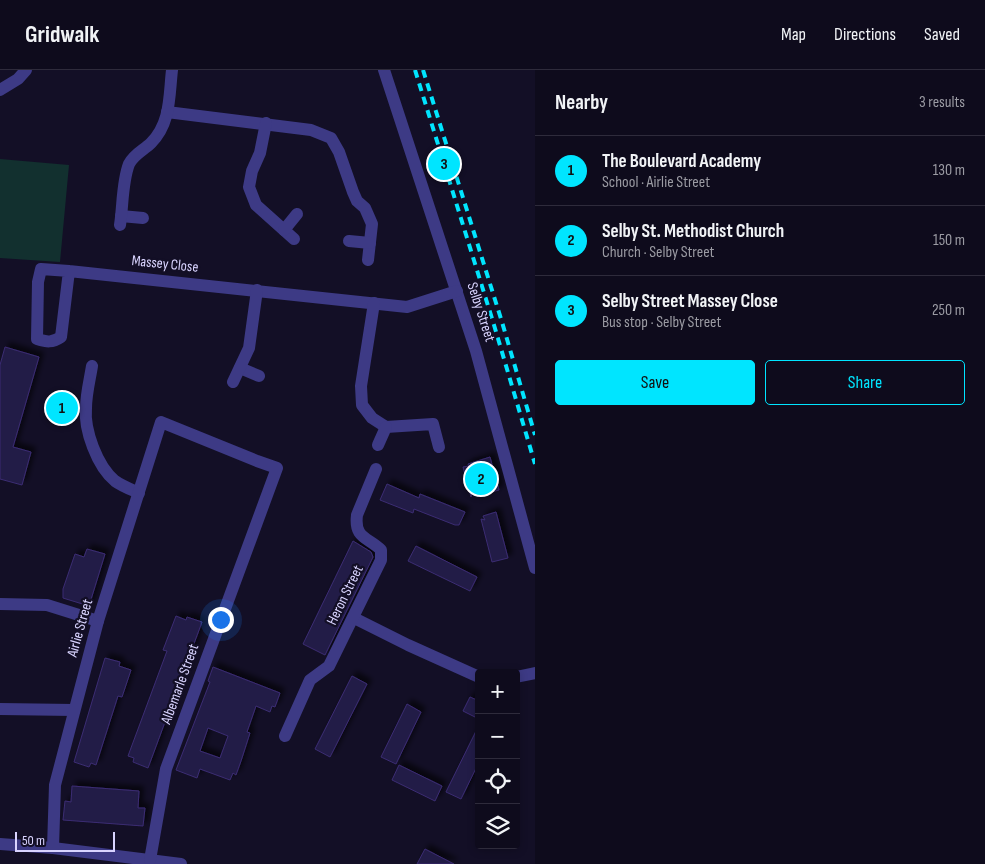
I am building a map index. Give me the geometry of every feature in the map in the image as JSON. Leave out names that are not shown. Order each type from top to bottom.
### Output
[{"type":"street","points":[[0,90],[18,79],[26,70]]},
{"type":"street","points":[[144,218],[121,221],[126,174],[130,162],[162,130],[168,112],[172,70]]},
{"type":"street","name":"Selby Street","points":[[384,70],[476,351],[535,568]]},
{"type":"street","points":[[168,112],[311,130],[331,138],[339,152],[352,192],[357,201],[365,208],[372,224],[368,260]]},
{"type":"street","points":[[266,123],[260,153],[252,171],[249,187],[256,205],[289,235],[297,214]]},
{"type":"street","points":[[348,241],[370,243]]},
{"type":"street","name":"Massey Close","points":[[69,271],[61,337],[54,342],[37,339],[40,269],[69,271],[257,290],[407,307],[457,291]]},
{"type":"street","points":[[233,382],[249,348],[257,290]]},
{"type":"street","points":[[374,303],[361,386],[362,405],[372,418],[386,427],[432,424],[439,448]]},
{"type":"street","points":[[92,366],[85,409],[90,441],[104,468],[114,480],[124,487],[139,493]]},
{"type":"street","points":[[240,368],[260,376]]},
{"type":"street","name":"Airlie Street","points":[[53,848],[55,785],[74,710],[98,621],[161,422],[257,462],[277,468]]},
{"type":"street","points":[[378,446],[386,427]]},
{"type":"street","name":"Albemarle Street","points":[[150,860],[166,769],[277,468]]},
{"type":"street","name":"Heron Street","points":[[285,736],[310,680],[329,666],[354,618],[382,555],[378,547],[361,536],[356,524],[356,515],[376,469]]},
{"type":"street","points":[[0,604],[47,605],[98,621]]},
{"type":"street","points":[[354,618],[408,646],[475,675]]},
{"type":"street","points":[[520,676],[535,672]]},
{"type":"street","points":[[0,709],[74,710]]},
{"type":"street","points":[[0,844],[53,848],[181,864]]},
{"type":"green space","points":[[0,159],[69,165],[60,262],[0,258]]},
{"type":"building","points":[[5,347],[39,357],[13,447],[31,452],[22,485],[0,479],[0,365]]},
{"type":"building","points":[[490,457],[499,490],[477,496],[476,491],[473,490],[471,497],[463,467]]},
{"type":"building","points":[[387,484],[419,498],[420,494],[465,512],[459,525],[414,509],[413,513],[380,500]]},
{"type":"building","points":[[496,512],[508,558],[492,562],[481,519],[485,520],[483,516]]},
{"type":"building","points":[[353,541],[371,552],[373,557],[325,655],[303,644]]},
{"type":"building","points":[[416,546],[477,577],[470,591],[408,561]]},
{"type":"building","points":[[87,549],[105,554],[89,606],[63,598],[63,589],[75,554],[84,557]]},
{"type":"building","points":[[176,616],[186,620],[187,617],[202,622],[148,768],[133,762],[134,758],[128,756],[167,651],[163,650]]},
{"type":"building","points":[[105,658],[120,662],[119,666],[131,670],[122,697],[118,696],[96,765],[91,763],[89,767],[74,762]]},
{"type":"building","points":[[213,667],[280,693],[275,707],[272,706],[270,712],[256,706],[247,732],[250,733],[241,761],[236,775],[233,773],[230,780],[200,769],[197,778],[176,770],[210,682],[208,681]],"holes":[[[208,728],[228,736],[220,758],[200,751]]]},
{"type":"building","points":[[352,676],[367,684],[330,757],[315,749]]},
{"type":"building","points":[[470,697],[475,699],[475,717],[463,711]]},
{"type":"building","points":[[407,704],[421,712],[396,764],[381,757]]},
{"type":"building","points":[[475,733],[475,770],[461,799],[446,792]]},
{"type":"building","points":[[399,765],[442,786],[435,801],[392,780]]},
{"type":"building","points":[[72,786],[139,791],[138,808],[145,808],[143,826],[63,820],[65,801],[71,802]]},
{"type":"building","points":[[425,849],[454,864],[417,864]]},
{"type":"railway","points":[[415,70],[535,464]]},
{"type":"railway","points":[[423,70],[502,322],[535,435]]},
{"type":"place","name":"Selby Street Massey Close","points":[[444,164]]},
{"type":"place","name":"The Boulevard Academy","points":[[62,408]]},
{"type":"place","name":"Selby St. Methodist Church","points":[[481,479]]}]
